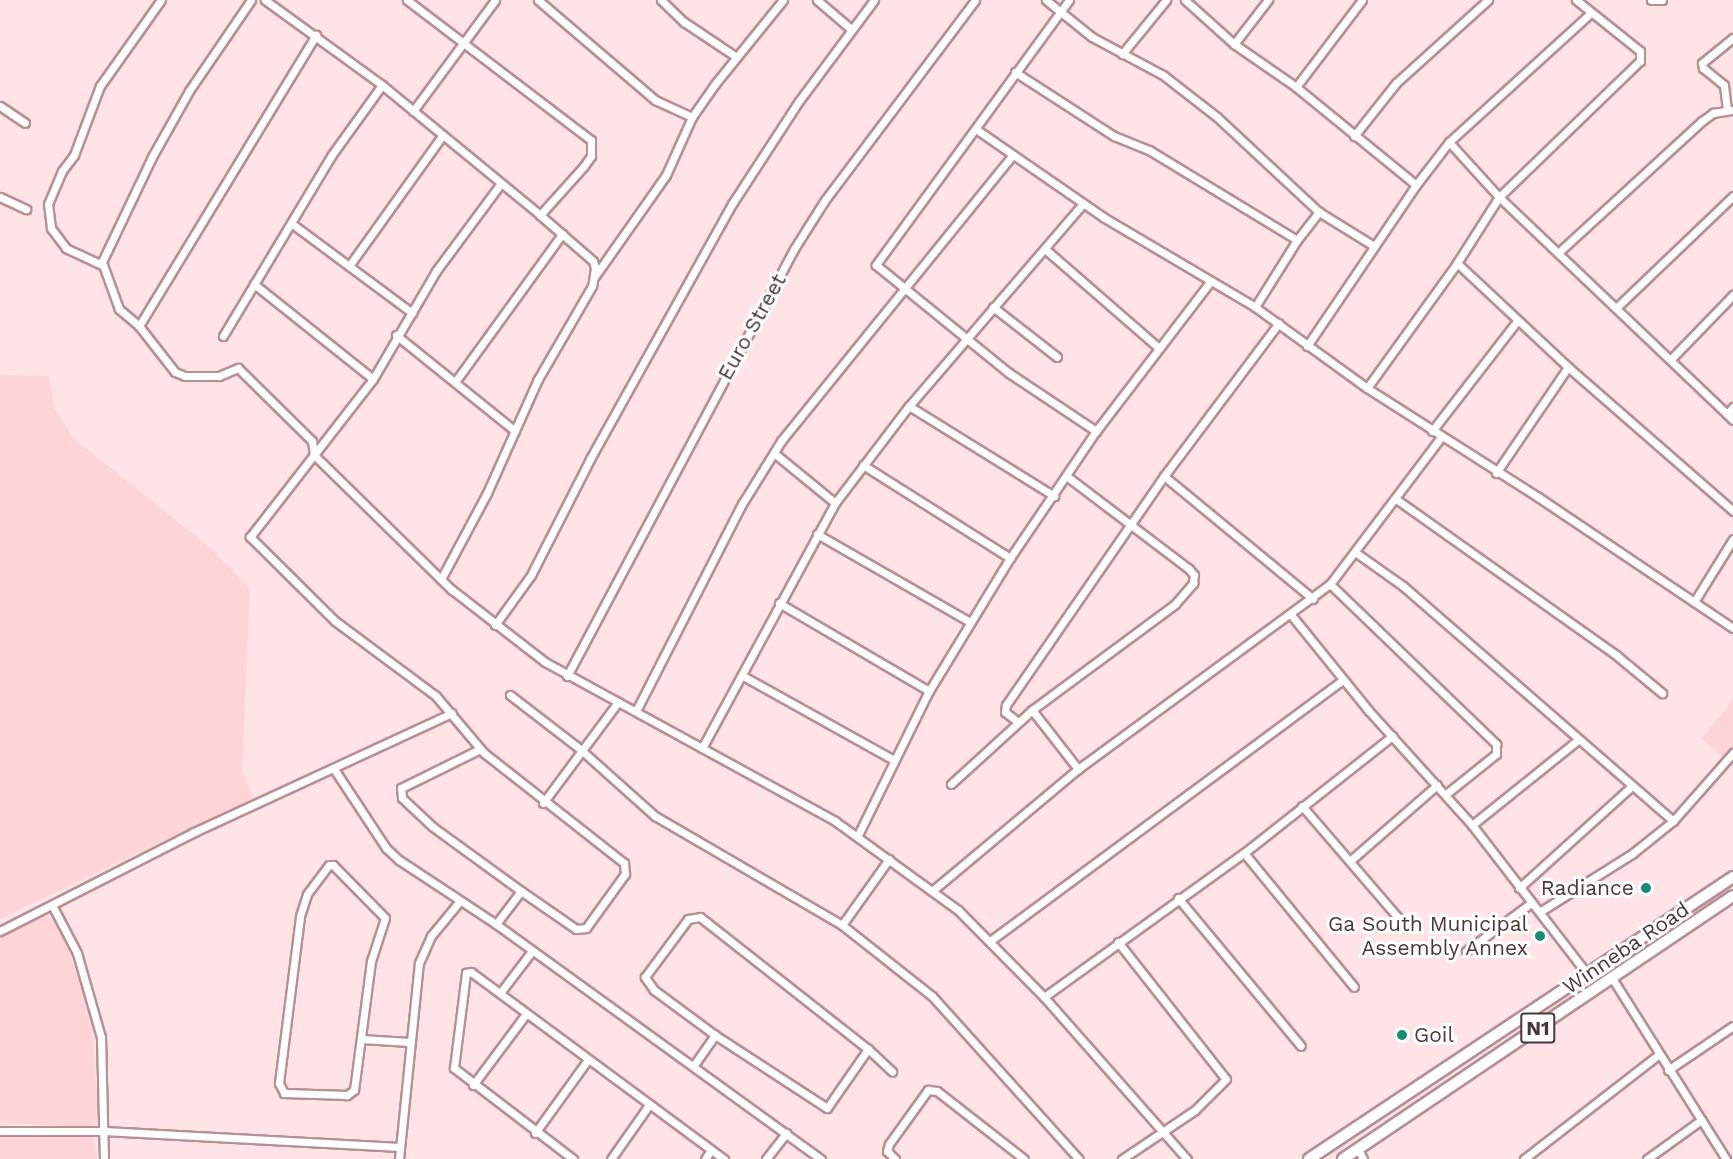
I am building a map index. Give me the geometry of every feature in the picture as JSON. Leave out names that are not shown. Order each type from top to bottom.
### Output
[{"type":"highway","name":"Winneba Road","points":[[1309,1159],[1733,877]]},
{"type":"highway","name":"Winneba Road","points":[[1343,1159],[1733,896]]},
{"type":"highway","points":[[1519,1019],[1528,1034]]},
{"type":"highway","points":[[1343,1159],[1352,1149],[1347,1134]]},
{"type":"street","points":[[161,0],[100,86],[74,155],[62,171],[48,204],[51,228],[66,248],[102,265],[119,309],[139,326],[175,372],[185,376],[219,376],[238,368],[312,441],[314,455],[441,579],[495,625],[567,676],[636,711],[858,835],[932,891],[990,941],[1044,997],[1186,1159]]},
{"type":"street","points":[[102,265],[157,148],[189,91],[250,0]]},
{"type":"street","points":[[265,0],[382,85],[540,215],[592,261],[595,276]]},
{"type":"street","points":[[407,0],[460,44],[591,140],[593,147],[587,161],[540,215]]},
{"type":"street","points":[[412,111],[495,0]]},
{"type":"street","points":[[538,0],[655,100],[692,117]]},
{"type":"street","points":[[661,0],[684,22],[735,56]]},
{"type":"street","points":[[441,579],[516,431],[538,379],[595,276],[666,175],[692,117],[735,56],[783,0]]},
{"type":"street","points":[[817,0],[851,29]]},
{"type":"street","points":[[495,625],[531,575],[590,459],[732,204],[851,29],[874,0]]},
{"type":"street","name":"Euro Street","points":[[567,676],[794,249],[825,200],[975,0]]},
{"type":"street","points":[[1046,0],[1059,13],[1122,54],[1163,75],[1217,117],[1227,129],[1319,212],[1374,246]]},
{"type":"street","points":[[1069,0],[976,129],[877,258],[879,271],[1041,396],[1096,431]]},
{"type":"street","points":[[1122,54],[1166,0]]},
{"type":"street","points":[[1185,0],[1234,44],[1296,87],[1416,184]]},
{"type":"street","points":[[1234,44],[1268,0]]},
{"type":"street","points":[[1296,87],[1362,0]]},
{"type":"street","points":[[1354,135],[1396,83],[1488,0]]},
{"type":"street","points":[[1367,388],[1458,263],[1499,197],[1640,60],[1640,51],[1576,0]]},
{"type":"street","points":[[1651,0],[1662,0]]},
{"type":"street","points":[[1307,346],[1416,184],[1449,142],[1591,13]]},
{"type":"street","points":[[139,326],[316,35]]},
{"type":"street","points":[[1559,252],[1702,121],[1713,113],[1730,110],[1724,85],[1702,68],[1702,63],[1733,38]]},
{"type":"street","points":[[1015,72],[1114,136],[1149,150],[1297,240]]},
{"type":"street","points":[[223,336],[331,156],[382,85]]},
{"type":"street","points":[[0,106],[25,123]]},
{"type":"street","points":[[976,129],[1011,157],[1044,174],[1083,204],[1255,307],[1367,388],[1496,473],[1538,496],[1733,628]]},
{"type":"street","points":[[349,266],[442,136]]},
{"type":"street","points":[[1449,142],[1499,197],[1672,358],[1733,420]]},
{"type":"street","points":[[636,711],[742,504],[774,453],[902,289],[1011,157]]},
{"type":"street","points":[[480,749],[399,792],[415,812],[521,891],[580,930],[627,869],[543,803],[480,749],[452,713],[416,680],[335,621],[250,537],[276,498],[314,455],[373,379],[396,335],[412,313],[436,271],[501,183]]},
{"type":"street","points":[[1616,308],[1733,196]]},
{"type":"street","points":[[0,197],[26,209]]},
{"type":"street","points":[[702,748],[835,503],[909,406],[1083,204]]},
{"type":"street","points":[[1255,307],[1297,240],[1319,212]]},
{"type":"street","points":[[291,223],[412,313]]},
{"type":"street","points":[[455,382],[562,234]]},
{"type":"street","points":[[1045,249],[1160,348]]},
{"type":"street","points":[[1458,263],[1568,367],[1733,511]]},
{"type":"street","points":[[858,835],[929,691],[1010,558],[1068,477],[1096,431],[1210,282]]},
{"type":"street","points":[[254,284],[373,379]]},
{"type":"street","points":[[1672,358],[1733,295]]},
{"type":"street","points":[[993,307],[1057,357]]},
{"type":"street","points":[[1432,431],[1517,321]]},
{"type":"street","points":[[1018,722],[1005,708],[1164,477],[1279,323]]},
{"type":"street","points":[[396,335],[516,431]]},
{"type":"street","points":[[1496,473],[1568,367]]},
{"type":"street","points":[[909,406],[1054,496]]},
{"type":"street","points":[[1727,414],[1733,407]]},
{"type":"street","points":[[932,891],[1078,769],[1292,616],[1330,584],[1396,500],[1441,437]]},
{"type":"street","points":[[774,453],[835,503]]},
{"type":"street","points":[[863,465],[1010,558]]},
{"type":"street","points":[[951,784],[1032,710],[1175,604],[1193,583],[1194,574],[1189,569],[1132,523],[1068,477]]},
{"type":"street","points":[[1164,477],[1313,599]]},
{"type":"street","points":[[1396,500],[1616,655],[1662,693]]},
{"type":"street","points":[[817,534],[970,622]]},
{"type":"street","points":[[1694,602],[1733,539]]},
{"type":"street","points":[[1355,552],[1403,586],[1673,821]]},
{"type":"street","points":[[1330,584],[1497,744],[1496,754],[1446,794]]},
{"type":"street","points":[[779,603],[929,691]]},
{"type":"street","points":[[1292,616],[1343,680],[1472,825],[1531,903],[1541,911],[1588,975]]},
{"type":"street","points":[[743,676],[894,760]]},
{"type":"street","points":[[990,941],[1343,680]]},
{"type":"street","points":[[510,694],[580,749],[654,816],[842,925],[932,996],[1079,1159]]},
{"type":"street","points":[[543,803],[580,749],[618,702]]},
{"type":"street","points":[[1032,710],[1078,769]]},
{"type":"street","points":[[0,931],[192,833],[452,713]]},
{"type":"street","points":[[1044,997],[1178,898],[1244,853],[1392,736]]},
{"type":"street","points":[[1472,825],[1579,739]]},
{"type":"street","points":[[1541,911],[1634,853],[1673,821],[1733,753]]},
{"type":"street","points":[[334,769],[386,848],[459,902],[496,924],[694,1065],[821,1159]]},
{"type":"street","points":[[1352,860],[1437,785]]},
{"type":"street","points":[[1519,888],[1632,786]]},
{"type":"street","points":[[1302,806],[1352,860],[1407,928]]},
{"type":"street","points":[[1244,853],[1354,987]]},
{"type":"street","points":[[842,925],[889,859]]},
{"type":"street","points":[[329,865],[378,907],[385,918],[371,961],[362,1039],[352,1094],[313,1095],[281,1091],[300,916],[307,894],[329,865]]},
{"type":"street","points":[[496,924],[521,891]]},
{"type":"street","points":[[1178,898],[1301,1046]]},
{"type":"street","points":[[399,1159],[409,1042],[419,963],[430,936],[459,902]]},
{"type":"street","points":[[1466,951],[1531,903]]},
{"type":"street","points":[[52,905],[77,953],[97,1017],[104,1071],[104,1159]]},
{"type":"street","points":[[868,1049],[826,1108],[715,1035],[654,990],[645,977],[694,915],[868,1049],[892,1071]]},
{"type":"street","points":[[1118,942],[1226,1079],[1195,1110],[1122,1159]]},
{"type":"street","points":[[500,993],[532,951]]},
{"type":"street","points":[[573,1159],[535,1133],[454,1068],[452,1062],[463,979],[471,972],[587,1061],[724,1159]]},
{"type":"street","points":[[1612,978],[1658,1055],[1726,1159]]},
{"type":"street","points":[[473,1085],[526,1014]]},
{"type":"street","points":[[1668,1070],[1733,1026]]},
{"type":"street","points":[[694,1065],[715,1035]]},
{"type":"street","points":[[362,1039],[409,1042]]},
{"type":"street","points":[[1524,1159],[1658,1055]]},
{"type":"street","points":[[535,1133],[587,1061]]},
{"type":"street","points":[[895,1159],[887,1151],[889,1144],[928,1090],[937,1091],[1024,1159]]},
{"type":"street","points":[[611,1159],[649,1105]]},
{"type":"street","points":[[1647,1159],[1701,1120]]},
{"type":"street","points":[[0,1131],[104,1131],[399,1147]]},
{"type":"street","points":[[766,1159],[786,1133]]},
{"type":"street","points":[[1358,1149],[1363,1159]]},
{"type":"street","points":[[705,1159],[711,1150]]},
{"type":"street","points":[[1532,1152],[1538,1159]]},
{"type":"shaded area","points":[[0,375],[49,376],[54,407],[73,438],[206,544],[250,588],[242,772],[254,798],[0,919]]},
{"type":"shaded area","points":[[1733,700],[1733,751],[1726,760],[1701,739]]},
{"type":"shaded area","points":[[44,915],[52,919],[68,949],[92,1020],[99,1122],[92,1127],[0,1123],[0,935]]},
{"type":"shaded area","points":[[0,1134],[93,1137],[97,1159],[0,1159]]},
{"type":"place","name":"Radiance","points":[[1646,888]]},
{"type":"place","name":"Ga South Municipal Assembly Annex","points":[[1540,936]]},
{"type":"place","name":"Goil","points":[[1402,1035]]}]
